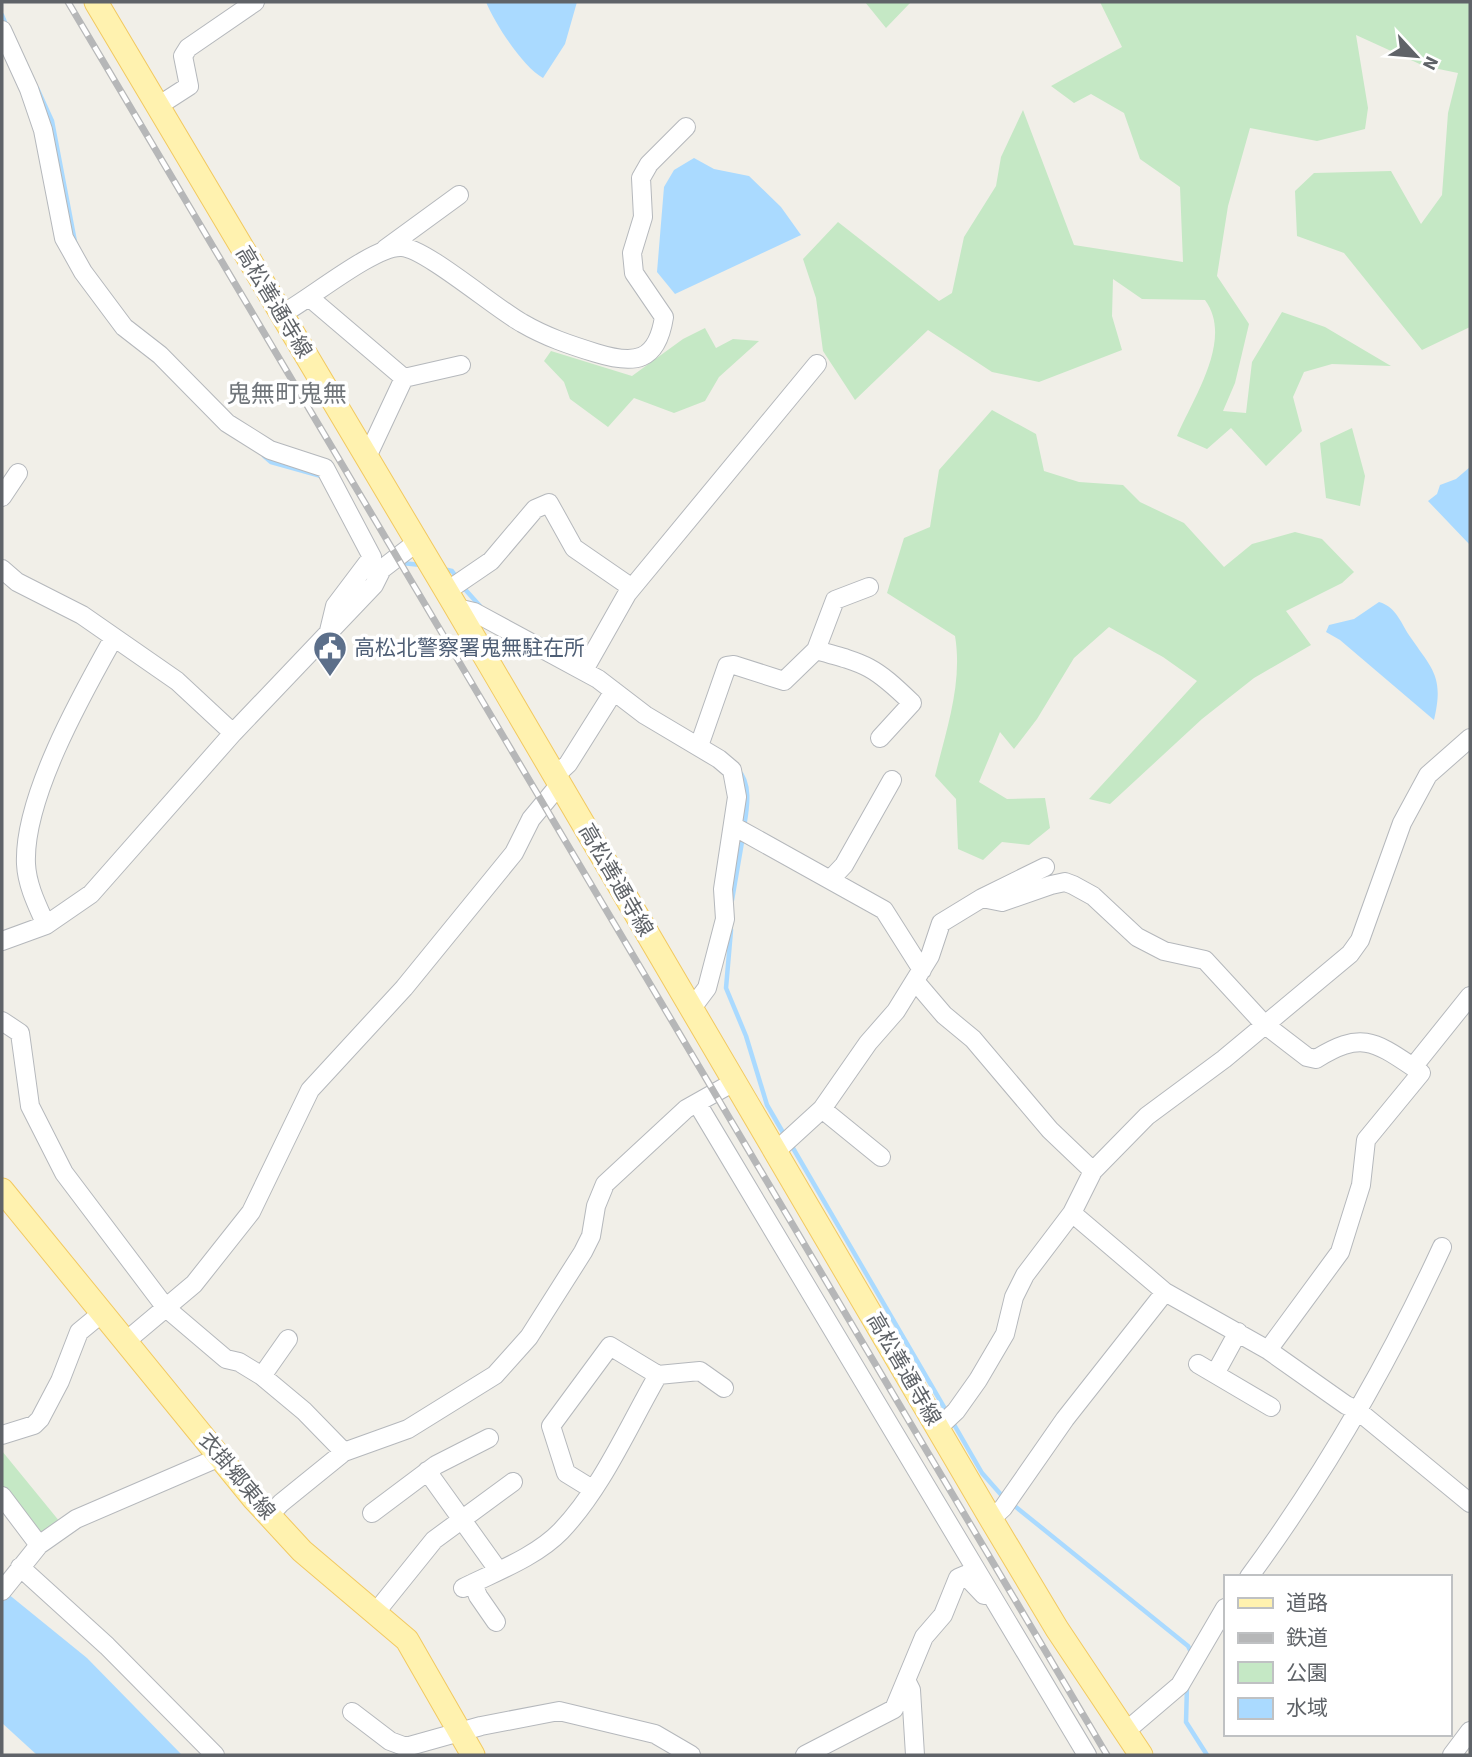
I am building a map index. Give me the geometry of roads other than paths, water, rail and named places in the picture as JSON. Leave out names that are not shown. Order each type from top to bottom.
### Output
[{"type":"main road","name":"高松善通寺線","points":[[96,2],[452,600],[1057,1629],[1141,1755]]},
{"type":"main road","name":"衣掛郷東線","points":[[2,1191],[270,1516],[302,1551],[407,1640],[473,1755]]},
{"type":"street","points":[[158,106],[189,86],[183,56],[188,48],[255,2]]},
{"type":"street","points":[[2,30],[29,89],[43,130],[64,238],[83,272],[124,327],[160,355],[227,423],[270,450],[325,468],[372,557],[335,606],[328,635]]},
{"type":"street","points":[[385,249],[413,248],[496,307],[556,341],[617,360],[637,360],[652,351],[661,335],[664,317],[634,273],[632,253],[643,217],[641,178],[649,164],[686,127]]},
{"type":"street","points":[[282,314],[385,249],[459,195]]},
{"type":"street","points":[[310,298],[404,378]]},
{"type":"street","points":[[584,670],[612,618],[632,588],[817,364]]},
{"type":"street","points":[[404,378],[461,365]]},
{"type":"street","points":[[367,457],[404,378]]},
{"type":"street","points":[[2,497],[18,473]]},
{"type":"street","points":[[632,588],[574,548],[550,503],[535,509],[491,561],[452,600],[584,670],[645,715],[699,746],[733,770],[737,783],[735,827],[723,889],[725,919],[707,988],[692,1008]]},
{"type":"street","points":[[2,941],[46,925],[74,909],[91,894],[233,733],[374,585],[382,569],[417,542]]},
{"type":"street","points":[[2,569],[17,582],[82,615],[177,681],[233,733]]},
{"type":"street","points":[[699,746],[727,666],[734,664],[785,681],[816,650],[835,600],[869,587]]},
{"type":"street","points":[[46,925],[31,892],[26,864],[29,829],[44,778],[113,639]]},
{"type":"street","points":[[816,650],[862,662],[879,671],[912,703],[880,738]]},
{"type":"street","points":[[125,1342],[194,1284],[251,1212],[310,1090],[411,979],[514,853],[531,819],[614,691]]},
{"type":"street","points":[[938,1428],[956,1411],[978,1380],[1004,1334],[1014,1297],[1025,1275],[1072,1213],[1093,1171],[1147,1116],[1224,1059],[1355,947],[1409,811],[1429,775],[1470,738]]},
{"type":"street","points":[[830,880],[844,865],[892,780]]},
{"type":"street","points":[[735,827],[884,909],[918,975],[944,1015],[973,1040],[1050,1130],[1093,1171]]},
{"type":"street","points":[[776,1151],[822,1109],[868,1043],[897,1011],[930,956],[941,923],[982,898],[1045,867]]},
{"type":"street","points":[[982,898],[1002,902],[1051,885],[1065,882],[1073,885],[1093,896],[1137,937],[1164,951],[1205,960],[1264,1024],[1307,1058],[1316,1059],[1339,1045],[1380,1044],[1421,1073],[1366,1140],[1361,1185],[1340,1252],[1268,1350]]},
{"type":"street","points":[[1413,1067],[1470,996]]},
{"type":"street","points":[[2,1021],[20,1033],[30,1106],[64,1173],[166,1308],[226,1359],[239,1362],[261,1376],[304,1411],[344,1452]]},
{"type":"street","points":[[270,1516],[281,1503],[344,1452],[408,1429],[489,1380],[512,1359],[583,1252],[591,1236],[596,1206],[605,1184],[686,1109],[734,1082]]},
{"type":"street","points":[[698,1103],[1087,1755]]},
{"type":"street","points":[[822,1109],[881,1157]]},
{"type":"street","points":[[1072,1213],[1165,1292],[1268,1350],[1357,1410],[1470,1503]]},
{"type":"street","points":[[1249,1575],[1357,1410],[1410,1317],[1442,1247]]},
{"type":"street","points":[[991,1518],[1003,1507],[1065,1419],[1165,1292]]},
{"type":"street","points":[[2,1436],[34,1424],[40,1419],[60,1381],[79,1332],[102,1313]]},
{"type":"street","points":[[1215,1374],[1238,1332]]},
{"type":"street","points":[[261,1376],[288,1339]]},
{"type":"street","points":[[592,1489],[566,1473],[551,1426],[610,1346],[658,1375],[700,1371],[724,1388]]},
{"type":"street","points":[[1198,1364],[1271,1407]]},
{"type":"street","points":[[496,1622],[468,1585],[538,1549],[560,1532],[592,1489],[658,1375]]},
{"type":"street","points":[[372,1513],[427,1471],[489,1438]]},
{"type":"street","points":[[2,1591],[39,1545],[76,1519],[219,1457]]},
{"type":"street","points":[[427,1471],[498,1570]]},
{"type":"street","points":[[376,1612],[434,1540],[513,1482]]},
{"type":"street","points":[[2,1496],[39,1545]]},
{"type":"street","points":[[20,1567],[107,1646],[215,1755]]},
{"type":"street","points":[[804,1755],[894,1709],[924,1637],[943,1615],[958,1578],[965,1575],[988,1599],[998,1604]]},
{"type":"street","points":[[1126,1731],[1180,1685],[1224,1610]]},
{"type":"street","points":[[907,1682],[911,1690],[915,1755]]},
{"type":"street","points":[[352,1713],[390,1741],[405,1747],[458,1732],[559,1712],[656,1734],[691,1755]]},
{"type":"street","points":[[1458,1753],[1470,1731]]},
{"type":"water","points":[[486,2],[577,2],[565,44],[543,78],[527,65],[510,44]]},
{"type":"water","points":[[694,158],[714,169],[749,176],[781,207],[801,235],[675,294],[657,272],[664,187],[674,170]]},
{"type":"water","points":[[1470,467],[1470,545],[1428,501],[1437,494],[1440,485],[1456,479]]},
{"type":"water","points":[[1379,602],[1385,604],[1398,617],[1431,667],[1438,694],[1434,720],[1340,640],[1326,632],[1329,625],[1354,619]]},
{"type":"water","points":[[2,1589],[87,1658],[182,1755],[37,1755],[2,1723]]},
{"type":"waterway","points":[[2,15],[7,27]]},
{"type":"waterway","points":[[37,88],[52,121],[75,242]]},
{"type":"waterway","points":[[264,456],[271,462],[321,476]]},
{"type":"waterway","points":[[402,563],[421,565]]},
{"type":"waterway","points":[[443,569],[452,571],[458,579]]},
{"type":"waterway","points":[[462,586],[480,606]]},
{"type":"waterway","points":[[737,769],[747,789],[744,827]]},
{"type":"waterway","points":[[732,900],[743,836]]},
{"type":"waterway","points":[[731,930],[726,988],[746,1036],[767,1105],[785,1136]]},
{"type":"waterway","points":[[790,1143],[948,1414]]},
{"type":"waterway","points":[[952,1421],[982,1473],[1004,1498]]},
{"type":"waterway","points":[[1011,1503],[1188,1646],[1192,1654]]},
{"type":"waterway","points":[[1187,1686],[1186,1722],[1207,1755]]},
{"type":"railway","points":[[68,2],[1107,1755]]},
{"type":"place","name":"高松北警察署鬼無駐在所","points":[[330,678]]},
{"type":"district","name":"鬼無町鬼無","points":[[287,394]]}]
